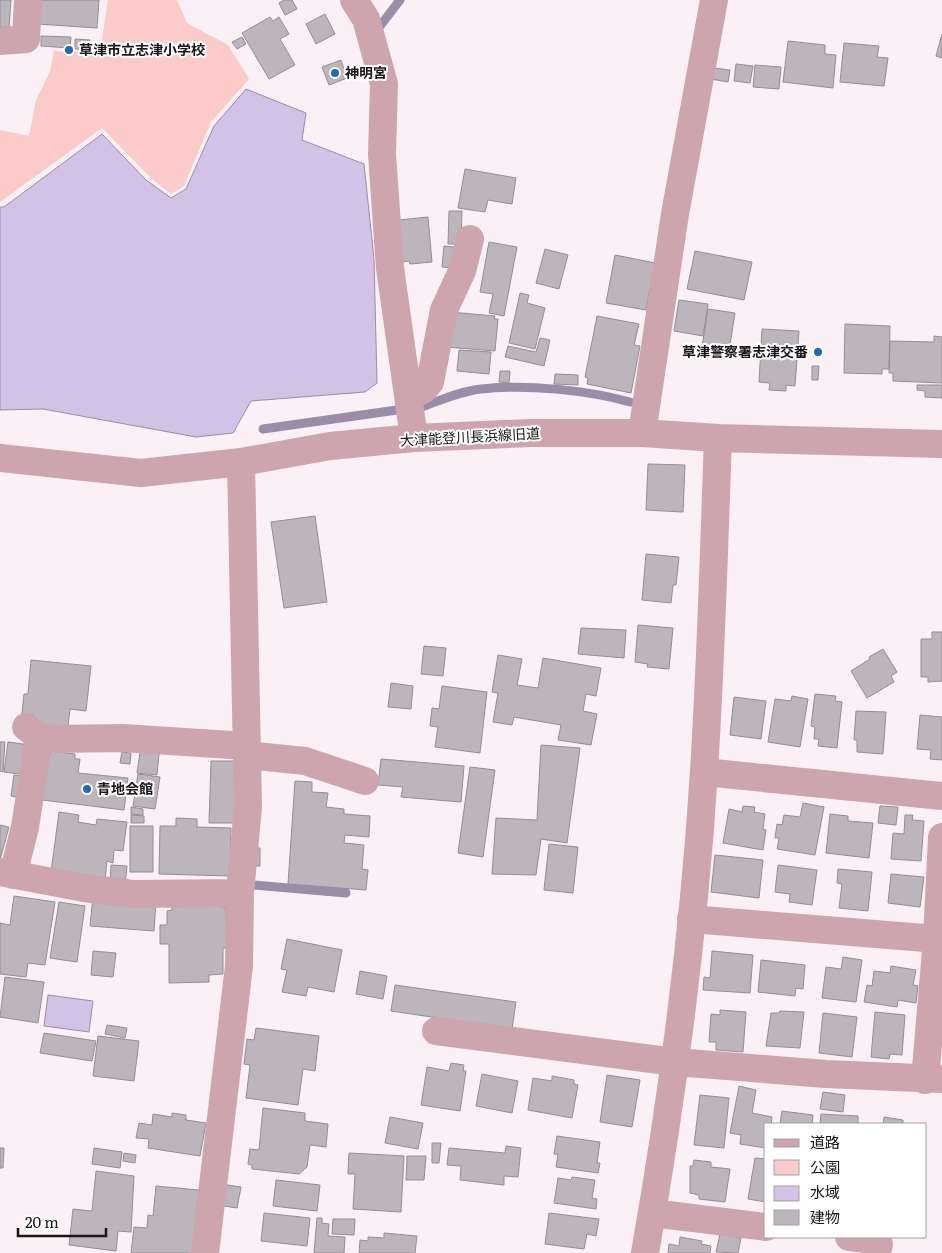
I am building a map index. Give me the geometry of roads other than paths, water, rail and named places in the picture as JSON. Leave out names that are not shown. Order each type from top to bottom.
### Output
[{"type":"street","points":[[0,41],[26,40],[28,0]]},
{"type":"street","points":[[642,433],[675,214],[714,0]]},
{"type":"street","points":[[367,6],[384,84],[382,154],[390,259],[414,438]]},
{"type":"street","points":[[408,396],[423,390],[430,382],[444,310],[462,271],[470,239]]},
{"type":"street","name":"大津能登川長浜線旧道","points":[[0,458],[141,473],[241,462],[330,446],[414,438],[530,433],[642,433],[718,438],[942,444]]},
{"type":"street","points":[[645,1253],[674,1062],[691,919],[704,772],[718,438]]},
{"type":"street","points":[[205,1253],[239,966],[240,893],[248,807],[241,462]]},
{"type":"street","points":[[240,893],[133,894],[84,888],[7,873],[26,827],[32,732],[54,739],[122,738],[247,750],[305,762],[365,781]]},
{"type":"street","points":[[704,772],[942,796]]},
{"type":"street","points":[[436,1031],[674,1062],[934,1080],[942,836]]},
{"type":"street","points":[[691,919],[938,939]]},
{"type":"street","points":[[652,1213],[764,1227]]},
{"type":"street","points":[[858,1238],[876,1240],[879,1244],[878,1253]]},
{"type":"water","points":[[246,89],[306,113],[302,140],[364,164],[374,259],[377,383],[365,392],[251,401],[233,433],[196,437],[43,409],[0,410],[0,207],[4,207],[102,134],[146,180],[171,198],[186,189],[214,126]]},
{"type":"water","points":[[48,995],[93,1001],[89,1032],[44,1026]]},
{"type":"waterway","points":[[380,26],[400,0]]},
{"type":"waterway","points":[[422,407],[466,392],[481,389],[517,387],[576,391],[630,402]]},
{"type":"waterway","points":[[263,429],[397,410]]},
{"type":"waterway","points":[[243,884],[346,893]]},
{"type":"place","name":"草津市立志津小学校","points":[[69,50]]},
{"type":"place","name":"神明宮","points":[[335,73]]},
{"type":"place","name":"草津警察署志津交番","points":[[818,352]]},
{"type":"place","name":"青地会館","points":[[87,789]]}]
